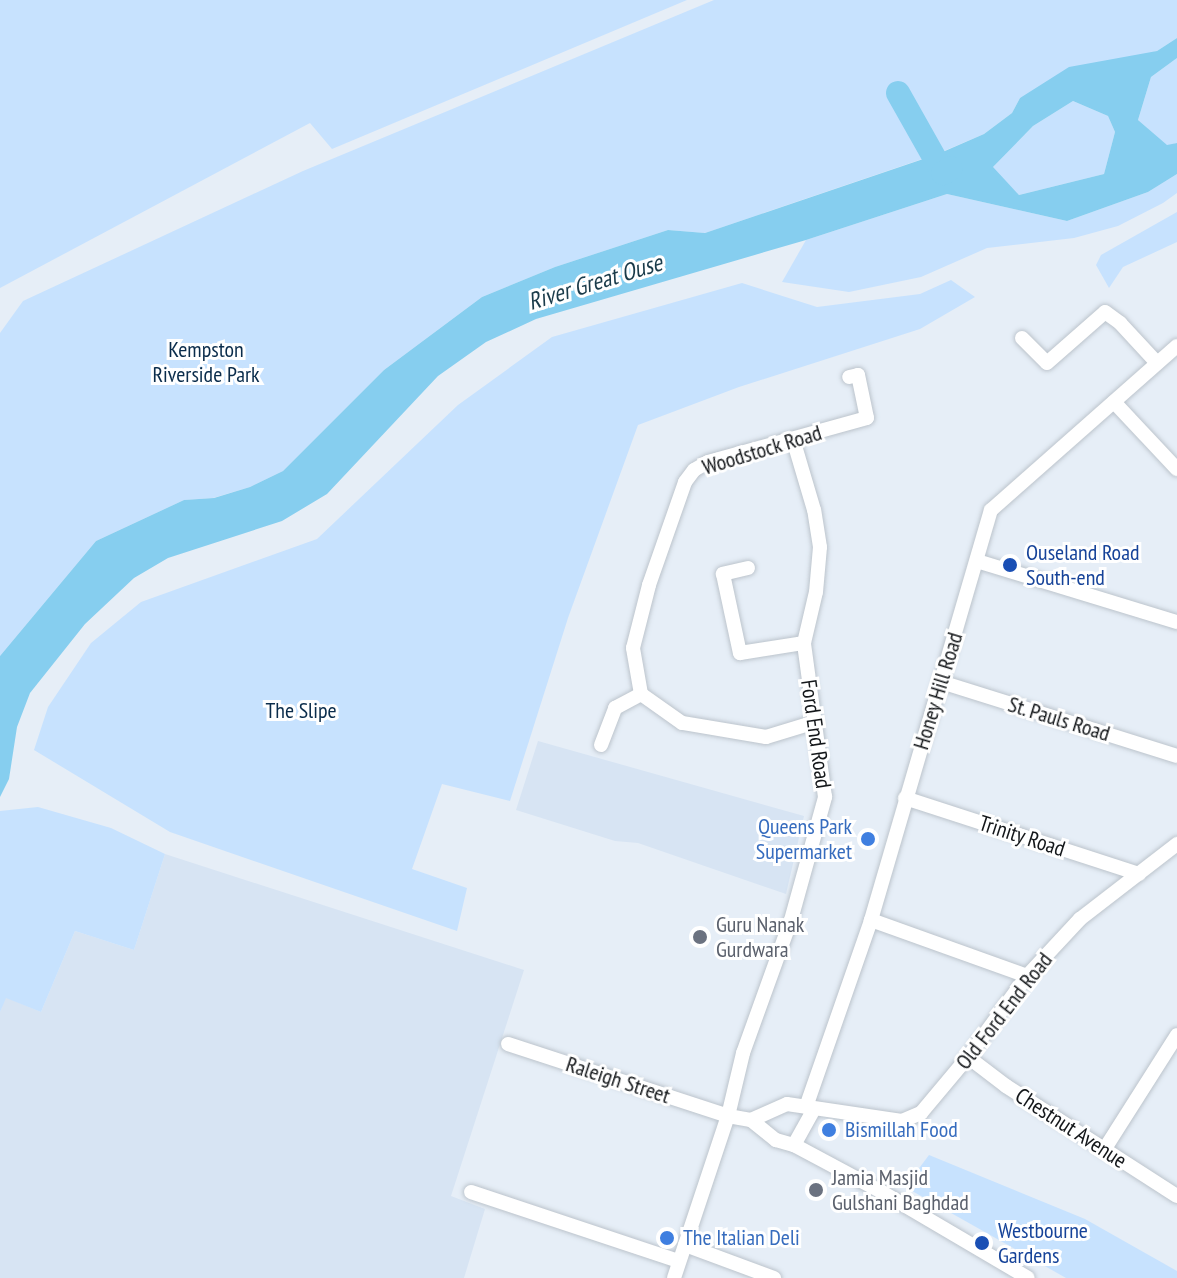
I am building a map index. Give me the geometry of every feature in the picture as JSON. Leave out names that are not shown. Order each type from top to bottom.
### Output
[{"type":"street","points":[[1022,338],[1047,363],[1105,312],[1120,323],[1157,363]]},
{"type":"street","name":"Honey Hill Road","points":[[810,1108],[871,920],[991,510],[1177,346]]},
{"type":"street","name":"Woodstock Road","points":[[641,694],[633,648],[649,585],[685,482],[694,470],[708,462],[867,418],[858,375],[849,377]]},
{"type":"street","points":[[1114,402],[1177,469]]},
{"type":"street","name":"Ford End Road","points":[[674,1278],[728,1116],[743,1053],[791,920],[822,817],[825,797],[812,723],[804,643],[816,592],[820,547],[814,510],[793,439]]},
{"type":"street","points":[[977,561],[1177,622]]},
{"type":"street","points":[[748,568],[723,574],[740,653],[804,643]]},
{"type":"street","name":"St. Pauls Road","points":[[941,682],[1177,756]]},
{"type":"street","points":[[601,745],[615,708],[641,694],[682,723],[766,737],[812,723]]},
{"type":"street","name":"Trinity Road","points":[[905,798],[1139,874]]},
{"type":"street","name":"Old Ford End Road","points":[[751,1120],[787,1104],[910,1120],[929,1107],[1027,976],[1080,919],[1177,844]]},
{"type":"street","points":[[871,920],[1027,976]]},
{"type":"street","points":[[1104,1150],[1177,1035]]},
{"type":"street","name":"Raleigh Street","points":[[508,1044],[728,1116]]},
{"type":"street","name":"Chestnut Avenue","points":[[968,1057],[1177,1196]]},
{"type":"street","points":[[794,1145],[810,1108]]},
{"type":"street","points":[[728,1116],[751,1120],[776,1140],[794,1145],[1028,1278]]},
{"type":"street","points":[[471,1192],[679,1261]]},
{"type":"street","points":[[685,1245],[774,1278]]},
{"type":"shaded area","points":[[538,741],[804,816],[786,894],[638,843],[615,841],[516,810]]},
{"type":"shaded area","points":[[165,854],[524,970],[451,1196],[485,1209],[464,1278],[0,1278],[0,1012],[5,997],[41,1012],[75,931],[134,950]]},
{"type":"green space","points":[[0,0],[687,0],[332,149],[310,123],[0,288]]},
{"type":"green space","name":"Kempston Riverside Park","points":[[714,0],[1177,0],[1177,38],[1157,51],[1020,98],[1012,113],[984,134],[937,154],[705,233],[668,230],[555,267],[482,297],[384,370],[283,471],[250,487],[213,498],[184,500],[96,541],[0,656],[0,333],[23,301],[303,171]]},
{"type":"green space","points":[[1177,58],[1177,143],[1167,146],[1138,120],[1151,77]]},
{"type":"green space","points":[[1073,101],[1108,116],[1115,132],[1104,174],[1019,195],[992,168],[1033,126]]},
{"type":"green space","points":[[1177,174],[1177,193],[1118,226],[1074,238],[987,248],[921,277],[849,292],[782,282],[806,240],[947,194],[1067,221],[1148,192]]},
{"type":"green space","points":[[1177,212],[1177,242],[1123,267],[1109,288],[1096,265],[1101,255]]},
{"type":"green space","name":"The Slipe","points":[[951,280],[975,297],[920,329],[739,387],[638,425],[568,618],[510,801],[442,784],[412,869],[467,888],[457,931],[170,832],[34,750],[48,707],[91,643],[141,602],[317,539],[458,405],[552,337],[742,283],[817,307],[920,294]]},
{"type":"green space","points":[[38,807],[111,828],[165,854],[134,950],[75,931],[41,1012],[6,998],[0,1012],[0,811]]},
{"type":"green space","points":[[929,1155],[1085,1219],[1177,1271],[1177,1278],[1066,1278],[905,1187]]},
{"type":"water","name":"River Great Ouse","points":[[1177,38],[1177,58],[1151,77],[1138,120],[1167,145],[1177,143],[1177,174],[1148,192],[1067,221],[947,194],[806,240],[536,319],[486,342],[438,376],[327,494],[282,521],[168,558],[134,578],[85,624],[30,693],[17,727],[9,779],[0,797],[0,656],[96,541],[184,500],[214,498],[250,487],[283,471],[384,370],[482,297],[555,267],[668,230],[705,233],[938,154],[984,134],[1012,113],[1020,98],[1069,67],[1157,51]],"holes":[[[1073,101],[1108,116],[1115,132],[1104,174],[1019,195],[993,167],[1033,126]]]},
{"type":"waterway","points":[[898,93],[943,173],[951,168]]},
{"type":"place","name":"Ouseland Road South-end","points":[[1010,565]]},
{"type":"place","name":"Queens Park Supermarket","points":[[868,839]]},
{"type":"place","name":"Guru Nanak Gurdwara","points":[[700,937]]},
{"type":"place","name":"Bismillah Food","points":[[829,1130]]},
{"type":"place","name":"Jamia Masjid Gulshani Baghdad","points":[[816,1190]]},
{"type":"place","name":"The Italian Deli","points":[[667,1238]]},
{"type":"place","name":"Westbourne Gardens","points":[[982,1243]]}]
